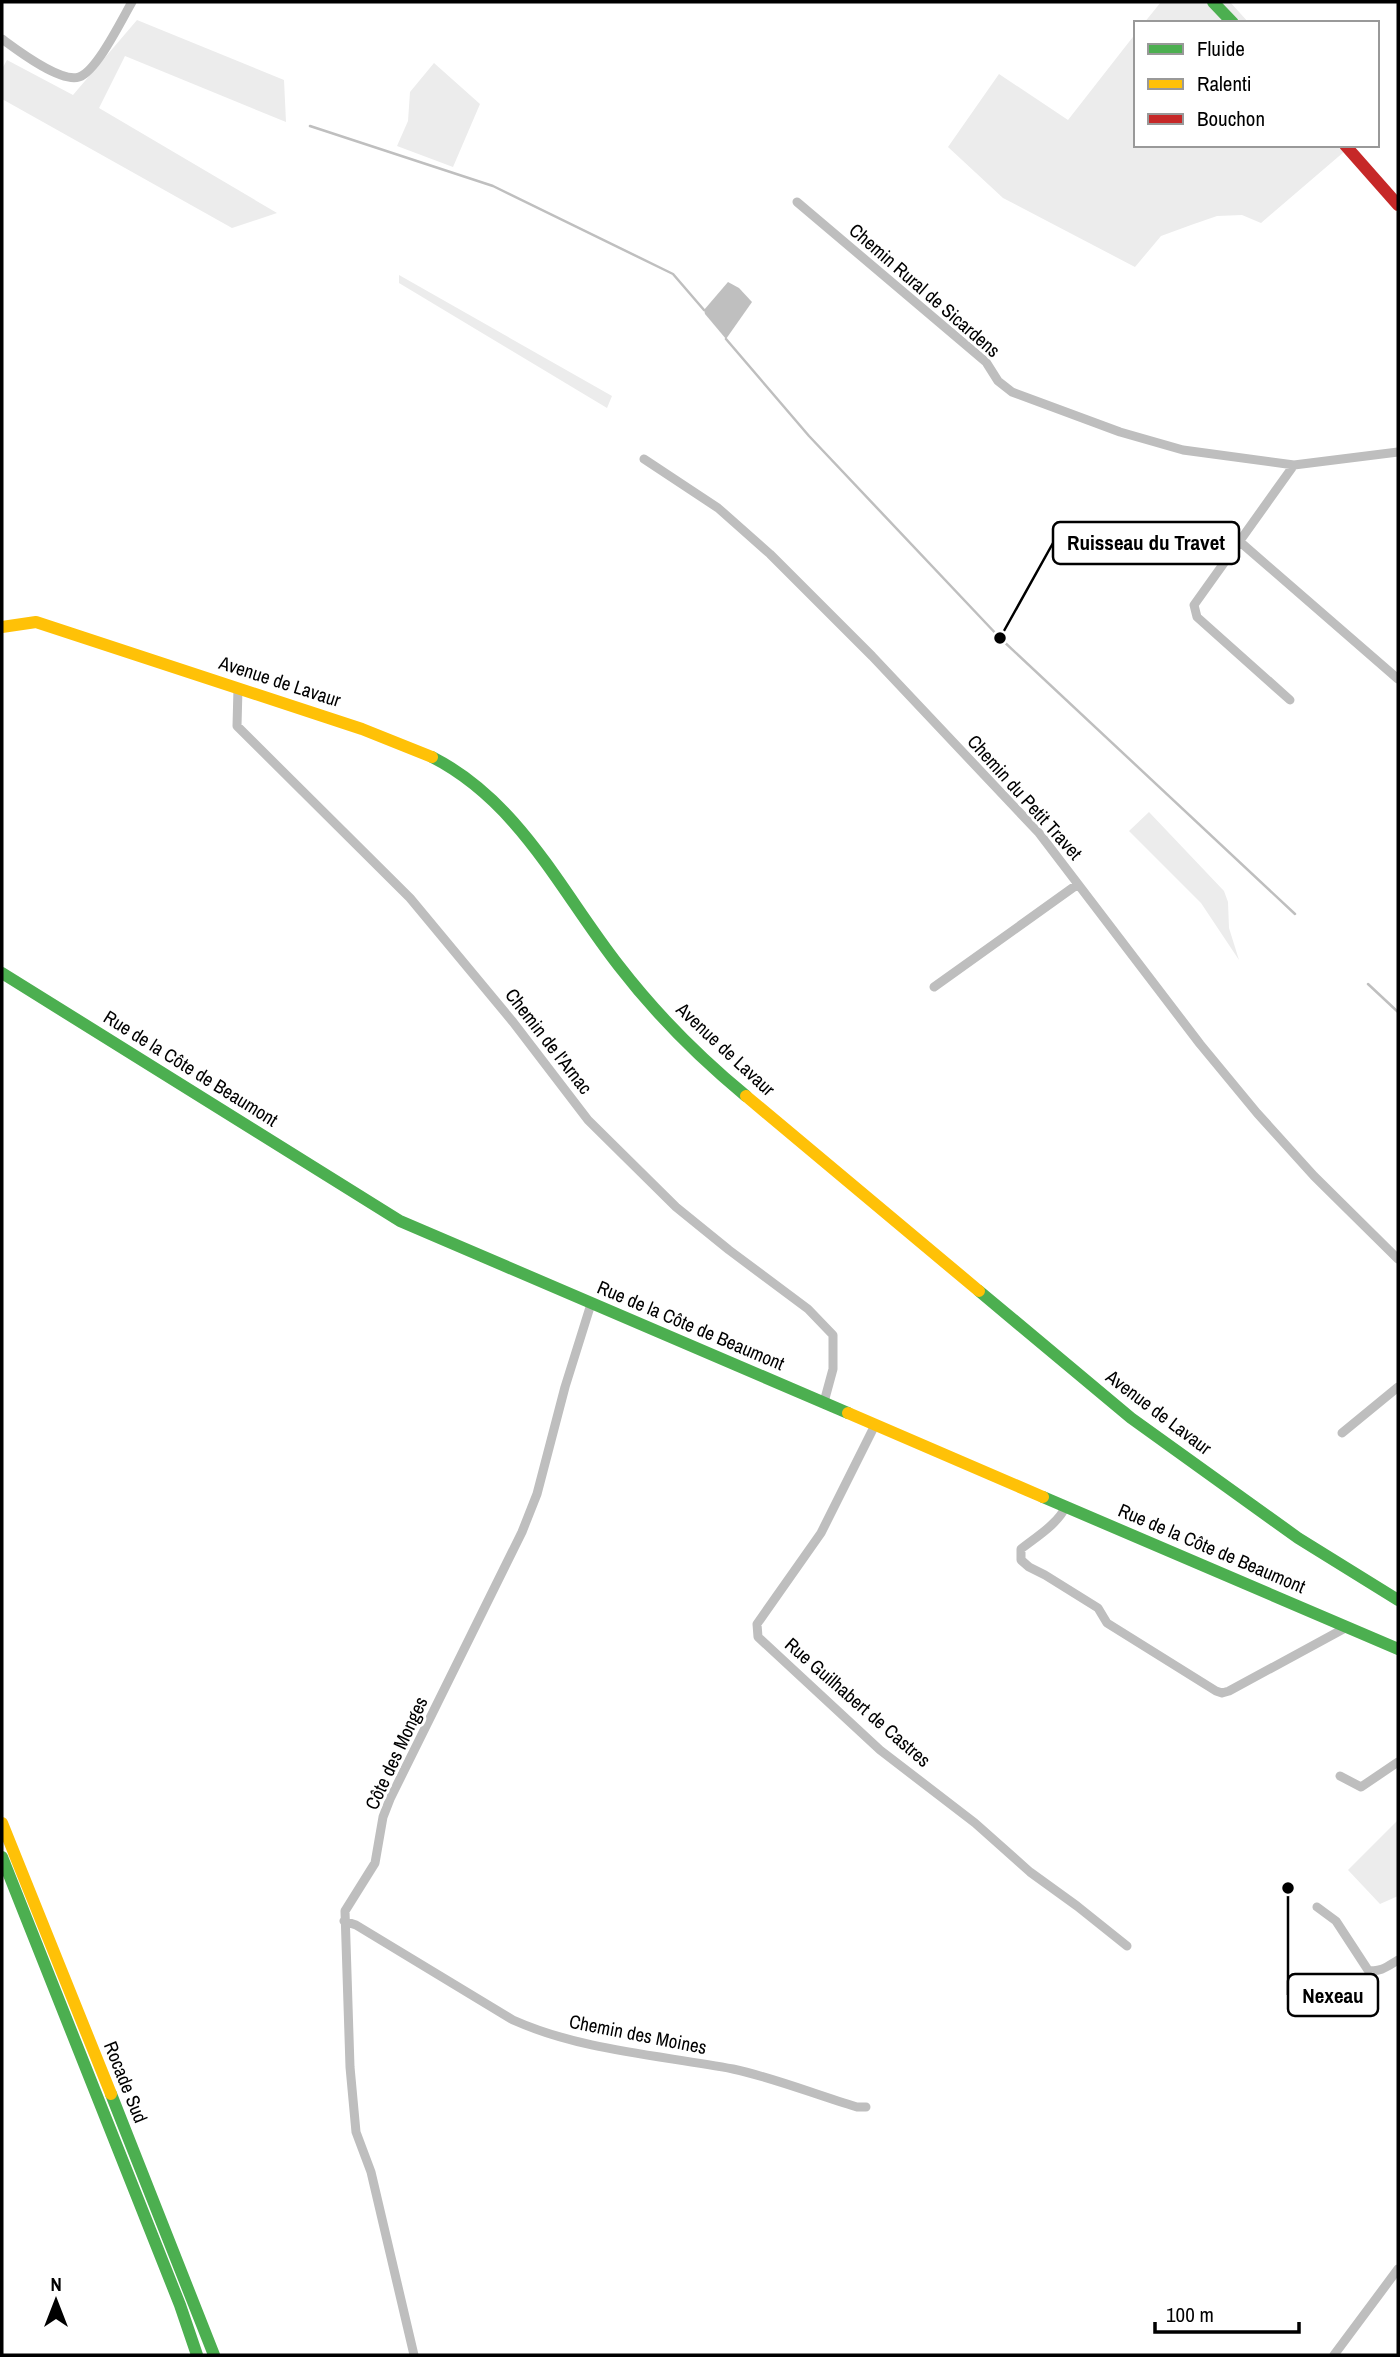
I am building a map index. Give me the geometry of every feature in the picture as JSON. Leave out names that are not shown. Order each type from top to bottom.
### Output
[{"type":"main road","points":[[1213,2],[1231,21]]},
{"type":"main road","points":[[1347,147],[1398,205]]},
{"type":"main road","name":"Avenue de Lavaur","points":[[2,627],[36,622],[409,746],[455,770],[503,810],[533,845],[618,966],[673,1028],[724,1078],[1131,1418],[1298,1538],[1398,1600]]},
{"type":"main road","name":"Rue de la Côte de Beaumont","points":[[2,973],[400,1221],[1398,1649]]},
{"type":"main road","name":"Rocade Sud","points":[[2,1823],[214,2355]]},
{"type":"main road","name":"Rocade Sud","points":[[2,1857],[175,2292],[197,2355]]},
{"type":"street","points":[[2,39],[52,72],[69,78],[79,77],[88,71],[107,45],[132,2]]},
{"type":"street","name":"Chemin Rural de Sicardens","points":[[797,202],[986,362],[998,381],[1012,392],[1120,432],[1183,450],[1294,465],[1398,452]]},
{"type":"street","name":"Chemin du Petit Travet","points":[[644,459],[718,508],[770,554],[872,656],[1039,833],[1200,1044],[1257,1113],[1314,1176],[1398,1259]]},
{"type":"street","points":[[1290,700],[1197,617],[1194,605],[1294,465]]},
{"type":"street","points":[[1239,541],[1398,679]]},
{"type":"street","name":"Chemin de l'Arnac","points":[[238,688],[237,726],[410,898],[513,1022],[588,1120],[676,1206],[808,1309],[833,1335],[833,1369],[824,1402]]},
{"type":"street","points":[[934,987],[1078,884]]},
{"type":"street","name":"Côte des Monges","points":[[414,2355],[372,2172],[356,2132],[350,2067],[344,1921],[349,1905],[375,1863],[383,1816],[390,1799],[522,1532],[537,1494],[565,1387],[591,1304]]},
{"type":"street","points":[[1342,1433],[1398,1387]]},
{"type":"street","name":"Rue Guilhabert de Castres","points":[[875,1424],[821,1533],[757,1624],[758,1637],[880,1750],[975,1823],[1030,1872],[1127,1946]]},
{"type":"street","points":[[1066,1506],[1046,1529],[1021,1549],[1019,1555],[1024,1564],[1098,1608],[1107,1623],[1216,1691],[1229,1691],[1347,1627]]},
{"type":"street","points":[[1340,1776],[1361,1787],[1398,1762]]},
{"type":"street","points":[[1317,1907],[1336,1921],[1368,1970],[1382,1970],[1398,1960]]},
{"type":"street","name":"Chemin des Moines","points":[[344,1921],[356,1925],[513,2020],[534,2029],[611,2050],[737,2070],[866,2108]]},
{"type":"street","points":[[1334,2355],[1398,2269]]},
{"type":"shaded area","points":[[1161,2],[1230,2],[1247,21],[1146,21]]},
{"type":"shaded area","points":[[137,20],[284,80],[286,122],[125,56],[99,108],[277,213],[232,228],[2,99],[2,69],[7,60],[73,95]]},
{"type":"shaded area","points":[[1134,36],[1134,147],[1350,147],[1261,223],[1242,215],[1217,216],[1191,225],[1161,236],[1135,267],[1003,198],[948,147],[999,74],[1068,120]]},
{"type":"shaded area","points":[[434,63],[480,104],[453,167],[397,146],[408,121],[410,92]]},
{"type":"shaded area","points":[[399,275],[612,396],[607,408],[399,283]]},
{"type":"shaded area","points":[[728,282],[739,288],[752,302],[726,339],[704,310]]},
{"type":"shaded area","points":[[1149,812],[1224,891],[1228,902],[1229,928],[1239,960],[1201,903],[1129,831]]},
{"type":"shaded area","points":[[1398,1820],[1398,1896],[1380,1904],[1348,1870]]},
{"type":"waterway","points":[[310,126],[493,186],[673,274],[704,310]]},
{"type":"waterway","points":[[726,339],[809,436],[1000,638],[1295,914]]},
{"type":"waterway","points":[[1368,984],[1398,1012]]},
{"type":"traffic: fast","points":[[1213,2],[1231,21]]},
{"type":"traffic: fast","points":[[432,757],[463,776],[515,823],[633,984],[679,1035],[746,1096]]},
{"type":"traffic: fast","points":[[2,973],[400,1221],[848,1413]]},
{"type":"traffic: fast","points":[[979,1291],[1131,1418],[1298,1538],[1398,1600]]},
{"type":"traffic: fast","points":[[1043,1497],[1398,1649]]},
{"type":"traffic: fast","points":[[2,1857],[180,2305],[197,2355]]},
{"type":"traffic: fast","points":[[111,2094],[214,2355]]},
{"type":"traffic: slow","points":[[2,627],[36,622],[362,729],[432,757]]},
{"type":"traffic: slow","points":[[746,1096],[979,1291]]},
{"type":"traffic: slow","points":[[848,1413],[1043,1497]]},
{"type":"traffic: slow","points":[[2,1823],[111,2094]]},
{"type":"traffic: jam","points":[[1347,147],[1398,205]]},
{"type":"place","name":"Ruisseau du Travet","points":[[1000,638]]},
{"type":"place","name":"Nexeau","points":[[1288,1888]]}]
